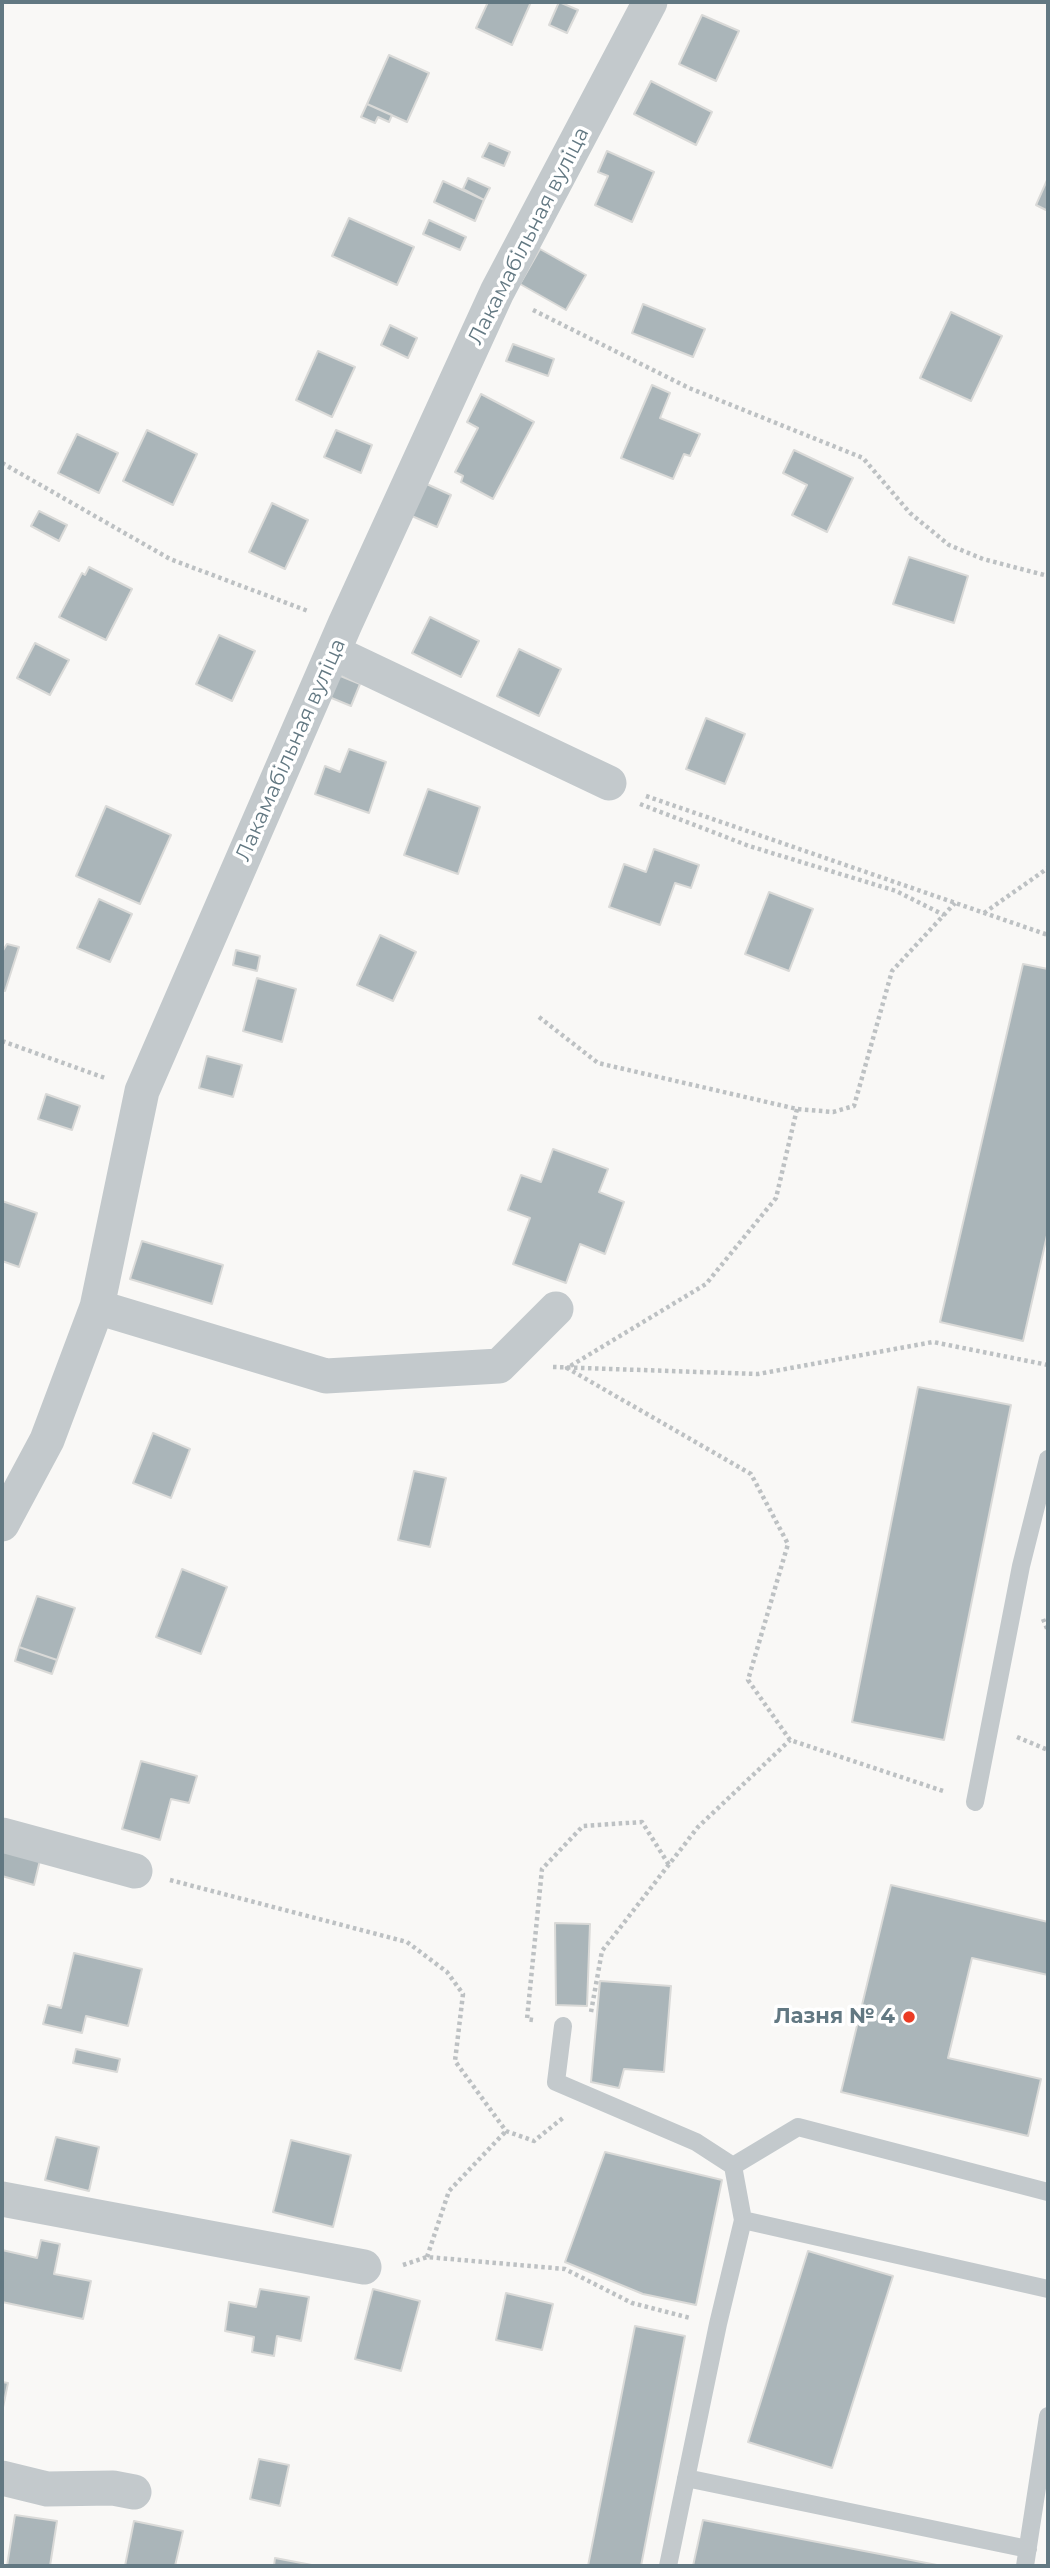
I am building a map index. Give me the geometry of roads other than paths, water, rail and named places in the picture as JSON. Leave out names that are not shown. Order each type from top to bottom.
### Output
[{"type":"street","name":"Лакамабільная вуліца","points":[[2,1524],[47,1440],[97,1307],[142,1091],[339,638],[497,292],[650,2]]},
{"type":"street","points":[[339,638],[610,783]]},
{"type":"street","points":[[97,1307],[326,1376],[499,1366],[556,1309]]},
{"type":"street","points":[[2,1835],[135,1871]]},
{"type":"street","points":[[2,2199],[364,2266]]},
{"type":"street","points":[[2,2478],[47,2488],[113,2488],[134,2492]]},
{"type":"lane","points":[[975,1802],[1021,1566],[1048,1459]]},
{"type":"lane","points":[[562,2026],[556,2082],[696,2143],[733,2166],[743,2220],[718,2324],[668,2566]]},
{"type":"lane","points":[[733,2166],[798,2127],[1048,2192]]},
{"type":"lane","points":[[743,2220],[1048,2289]]},
{"type":"lane","points":[[686,2477],[1026,2558],[1048,2416]]},
{"type":"place","name":"Лазня № 4","points":[[909,2017]]}]
